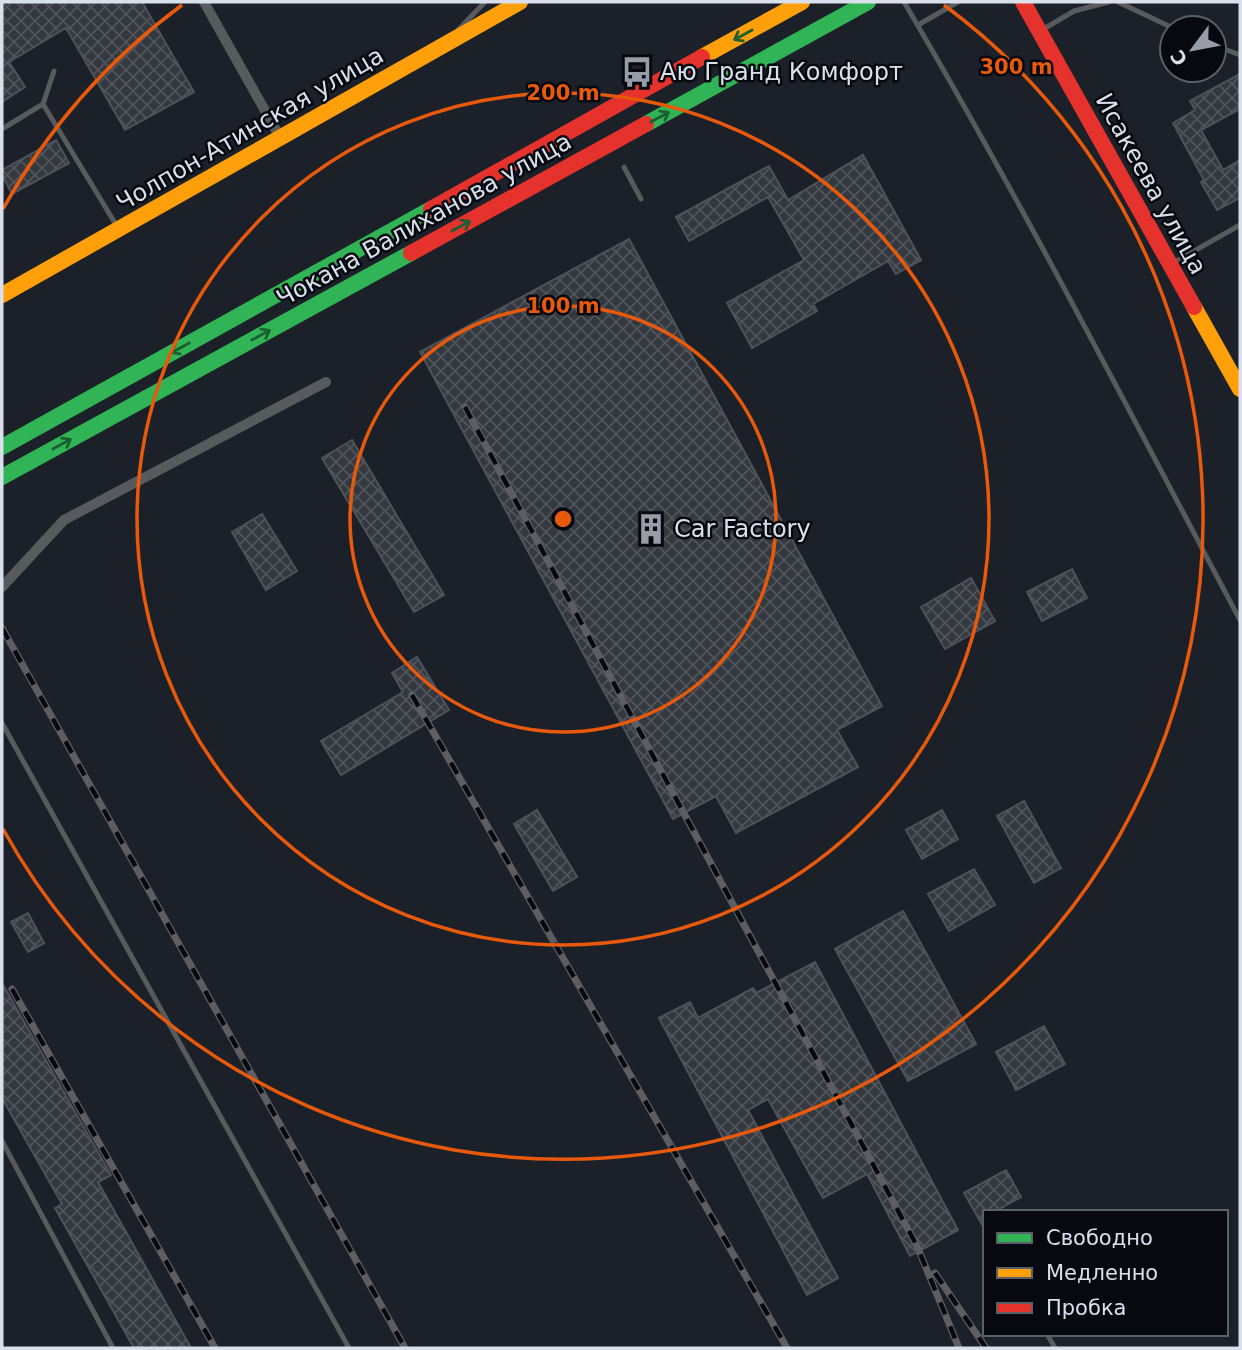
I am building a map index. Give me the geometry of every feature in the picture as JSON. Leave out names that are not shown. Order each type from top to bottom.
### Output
[{"type":"main road","name":"Чолпон-Атинская улица","points":[[2,295],[520,2]]},
{"type":"main road","name":"Чокана Валиханова улица","points":[[2,447],[802,2]]},
{"type":"main road","name":"Чокана Валиханова улица","points":[[2,477],[867,2]]},
{"type":"main road","name":"Исакеева улица","points":[[1023,2],[1240,389]]},
{"type":"main road","points":[[597,116],[612,143]]},
{"type":"street","points":[[204,2],[281,139]]},
{"type":"street","points":[[2,587],[64,520],[326,382]]},
{"type":"lane","points":[[444,45],[485,2]]},
{"type":"lane","points":[[904,2],[960,96],[1042,246],[1240,620]]},
{"type":"lane","points":[[918,25],[958,2]]},
{"type":"lane","points":[[1040,32],[1074,11],[1110,2]]},
{"type":"lane","points":[[1118,2],[1158,21]]},
{"type":"lane","points":[[2,129],[43,104],[54,71]]},
{"type":"lane","points":[[43,104],[119,230]]},
{"type":"lane","points":[[624,167],[641,199]]},
{"type":"lane","points":[[1170,264],[1240,225]]},
{"type":"lane","points":[[2,723],[349,1348]]},
{"type":"lane","points":[[2,1141],[113,1348]]},
{"type":"building","points":[[2,2],[142,2],[194,92],[125,130],[66,28],[9,62],[25,87],[2,102]]},
{"type":"building","points":[[1240,74],[1240,109],[1201,130],[1223,170],[1240,160],[1240,198],[1217,210],[1173,123],[1195,110],[1190,101],[1221,84],[1228,84],[1228,80]]},
{"type":"building","points":[[56,140],[69,163],[12,194],[2,170]]},
{"type":"building","points":[[863,155],[921,260],[896,274],[888,261],[813,304],[817,311],[752,348],[727,303],[804,260],[768,197],[689,241],[676,217],[769,166],[788,200]]},
{"type":"building","name":"Car Factory","points":[[629,239],[882,706],[837,730],[858,767],[736,833],[716,796],[673,819],[420,352]]},
{"type":"building","points":[[352,440],[444,595],[414,612],[322,458]]},
{"type":"building","points":[[262,514],[297,571],[266,590],[232,532]]},
{"type":"building","points":[[1072,569],[1087,598],[1042,621],[1027,592]]},
{"type":"building","points":[[971,578],[995,621],[945,649],[921,607]]},
{"type":"building","points":[[417,657],[449,710],[341,775],[321,741],[403,692],[392,673]]},
{"type":"building","points":[[1024,801],[1061,868],[1034,883],[997,816]]},
{"type":"building","points":[[537,810],[577,877],[553,891],[514,824]]},
{"type":"building","points":[[942,810],[958,839],[922,859],[906,830]]},
{"type":"building","points":[[974,869],[995,905],[949,931],[928,894]]},
{"type":"building","points":[[903,911],[976,1044],[908,1081],[835,949]]},
{"type":"building","points":[[28,913],[44,943],[28,952],[11,922]]},
{"type":"building","points":[[815,962],[958,1230],[910,1256],[867,1174],[823,1198],[768,1099],[748,1110],[838,1278],[807,1295],[659,1018],[690,1002],[698,1018],[753,988],[756,993]]},
{"type":"building","points":[[2,983],[111,1175],[98,1182],[191,1348],[134,1348],[55,1208],[62,1204],[2,1098]]},
{"type":"building","points":[[1044,1026],[1065,1064],[1016,1090],[996,1052]]},
{"type":"building","points":[[1006,1170],[1021,1197],[998,1210],[983,1210],[983,1226],[964,1193]]},
{"type":"railway","points":[[465,407],[917,1246],[959,1348]]},
{"type":"railway","points":[[2,628],[405,1348]]},
{"type":"railway","points":[[412,695],[787,1348]]},
{"type":"railway","points":[[12,989],[215,1348]]},
{"type":"railway","points":[[935,1273],[986,1348]]},
{"type":"traffic: fast","points":[[646,124],[868,2]]},
{"type":"traffic: fast","points":[[2,447],[431,209]]},
{"type":"traffic: fast","points":[[2,477],[411,253]]},
{"type":"traffic: slow","points":[[2,295],[520,2]]},
{"type":"traffic: slow","points":[[702,57],[802,2]]},
{"type":"traffic: slow","points":[[1194,307],[1240,389]]},
{"type":"traffic: jam","points":[[1023,2],[1194,307]]},
{"type":"traffic: jam","points":[[431,209],[702,57]]},
{"type":"traffic: jam","points":[[411,253],[646,124]]},
{"type":"place","name":"Аю Гранд Комфорт","points":[[637,72]]},
{"type":"place","name":"Car Factory","points":[[651,529]]}]
